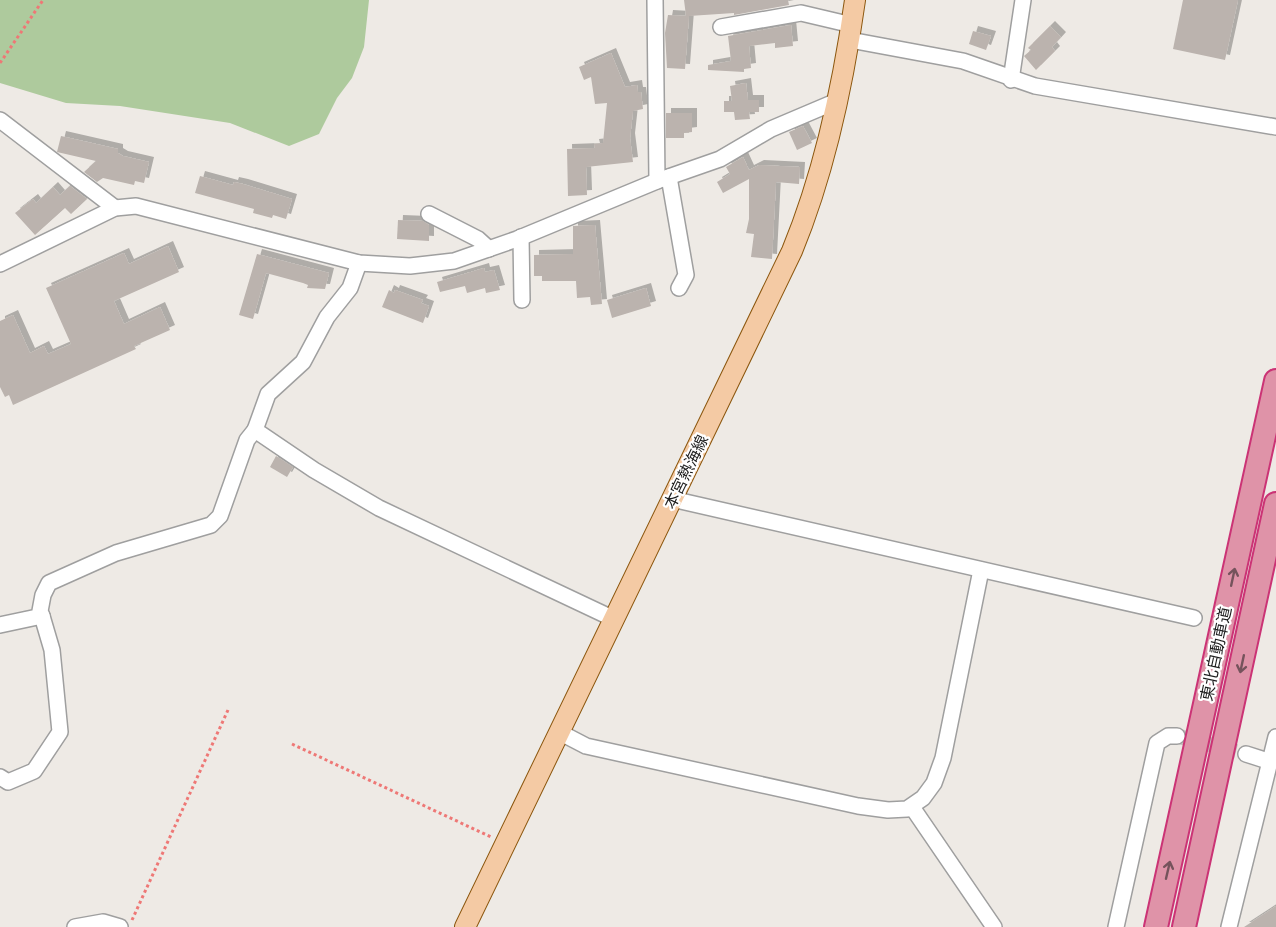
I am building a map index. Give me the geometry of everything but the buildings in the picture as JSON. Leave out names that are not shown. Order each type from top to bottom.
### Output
[{"type":"highway","name":"東北自動車道","points":[[1156,927],[1276,381]]},
{"type":"highway","name":"東北自動車道","points":[[1184,927],[1276,504]]},
{"type":"main road","name":"本宮熱海線","points":[[465,927],[737,368],[807,215],[830,136],[851,32],[855,0]]},
{"type":"street","points":[[655,0],[663,179],[686,275],[679,288]]},
{"type":"street","points":[[1011,80],[1023,0]]},
{"type":"street","points":[[721,27],[801,13],[851,32],[963,62],[1011,80],[1276,127]]},
{"type":"street","points":[[0,264],[115,208],[136,206],[359,263],[426,265],[454,261],[720,159],[771,129],[837,101]]},
{"type":"street","points":[[0,120],[115,208]]},
{"type":"street","points":[[429,214],[478,239],[489,249]]},
{"type":"street","points":[[521,237],[522,300]]},
{"type":"street","points":[[0,777],[8,782],[34,771],[60,732],[52,650],[40,611],[43,595],[49,583],[116,553],[202,529],[216,521],[247,440],[255,430],[268,394],[303,362],[327,317],[350,288],[359,263]]},
{"type":"street","points":[[255,430],[314,470],[379,508],[614,619]]},
{"type":"street","points":[[672,499],[1194,618]]},
{"type":"street","points":[[561,733],[586,746],[858,806],[888,810],[912,807],[923,798],[934,783],[943,758],[981,570]]},
{"type":"street","points":[[0,625],[42,616]]},
{"type":"street","points":[[1116,927],[1157,743],[1168,736],[1177,736]]},
{"type":"street","points":[[1229,927],[1276,737]]},
{"type":"street","points":[[1246,754],[1271,762]]},
{"type":"street","points":[[912,807],[993,927]]},
{"type":"street","points":[[75,927],[103,922],[120,927]]},
{"type":"path","points":[[0,63],[43,0]]},
{"type":"path","points":[[129,927],[228,710]]},
{"type":"path","points":[[292,744],[506,844]]},
{"type":"green space","points":[[0,0],[369,0],[364,47],[352,78],[337,98],[319,134],[289,146],[230,123],[120,106],[66,103],[0,83]]},
{"type":"tunnel","points":[[1177,736],[1246,754]]}]
